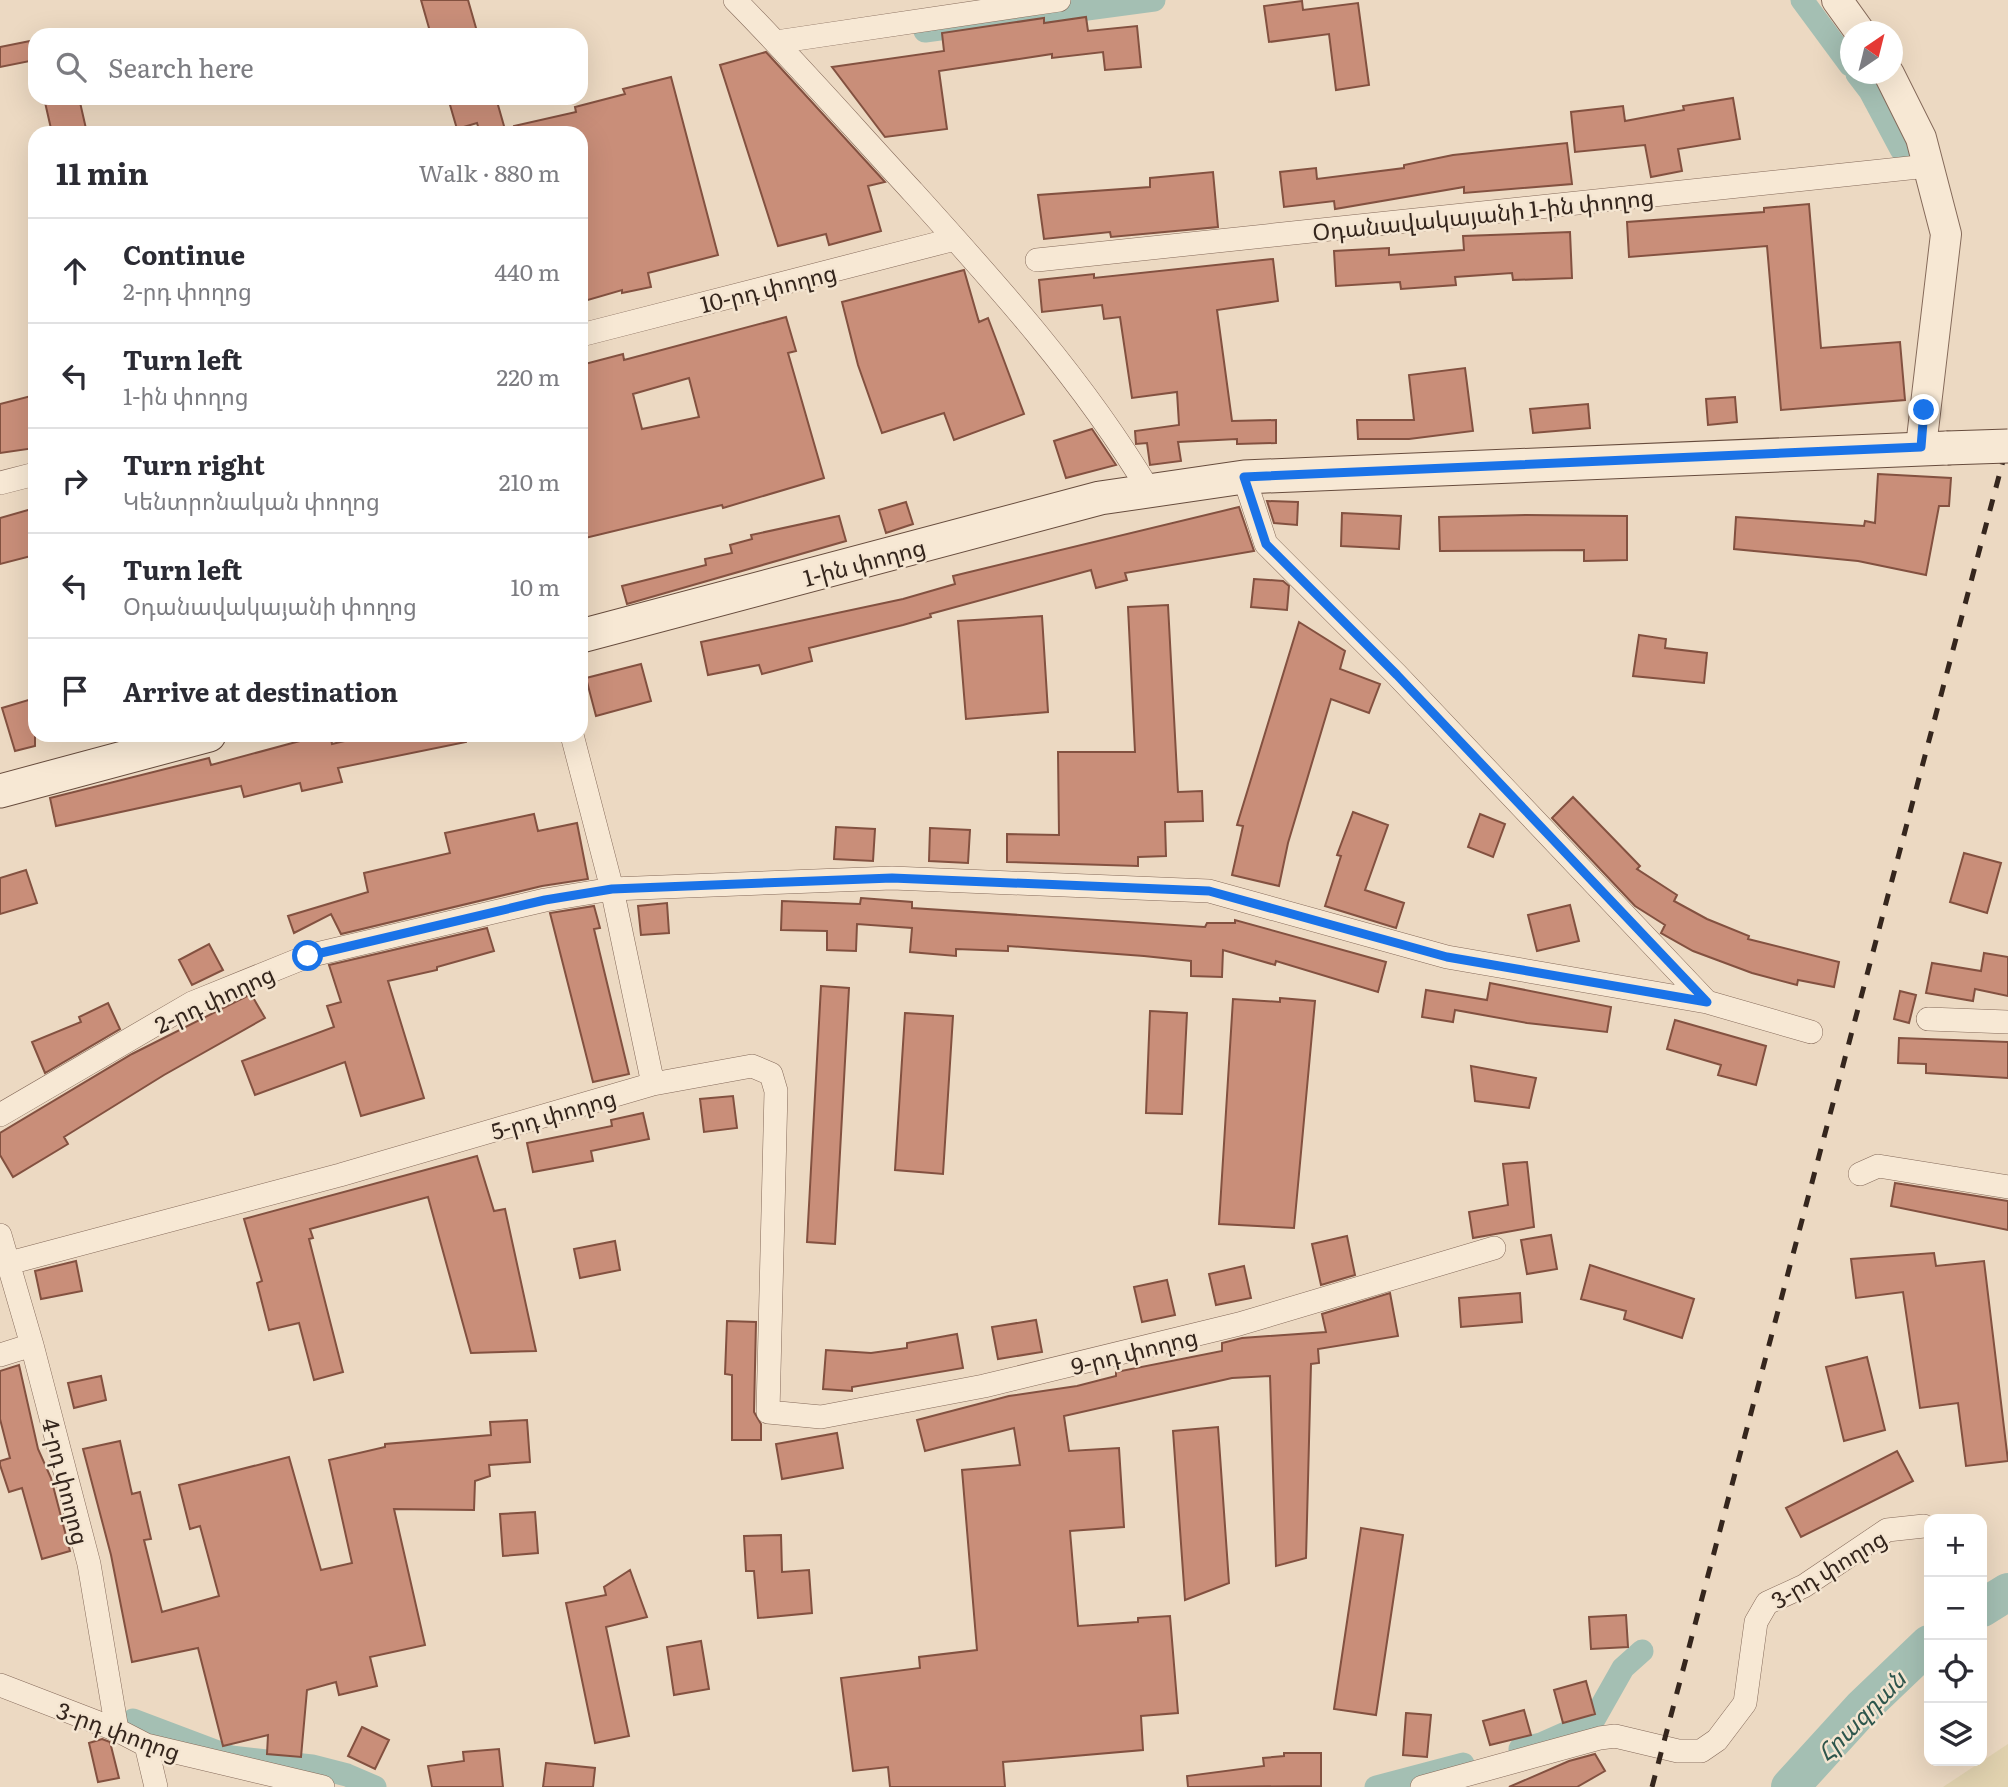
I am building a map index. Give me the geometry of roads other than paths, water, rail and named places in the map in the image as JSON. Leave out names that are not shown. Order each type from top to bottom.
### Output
[{"type":"main road","name":"1-ին փողոց","points":[[588,634],[1100,498],[1148,489],[1244,477],[2008,446]]},
{"type":"main road","points":[[0,791],[183,742]]},
{"type":"street","points":[[736,0],[955,239],[1087,399],[1122,446],[1148,489]]},
{"type":"street","points":[[776,42],[1059,0]]},
{"type":"street","points":[[1836,0],[1852,21]]},
{"type":"street","points":[[1894,84],[1921,138],[1946,234],[1934,447]]},
{"type":"street","name":"Օդանավակայանի 1-ին փողոց","points":[[1037,260],[1928,166]]},
{"type":"street","name":"10-րդ փողոց","points":[[588,333],[955,239]]},
{"type":"street","points":[[0,482],[28,476]]},
{"type":"street","points":[[1244,477],[1266,544],[1416,694],[1707,1002]]},
{"type":"street","points":[[574,742],[612,889],[653,1084]]},
{"type":"street","name":"2-րդ փողոց","points":[[0,1115],[192,1003],[308,956],[545,900],[612,889],[892,878],[1209,891],[1447,957],[1707,1002],[1811,1032]]},
{"type":"street","points":[[1928,1020],[2008,1022]]},
{"type":"street","name":"5-րդ փողոց","points":[[9,1264],[340,1175],[653,1084],[752,1066],[771,1074],[776,1091],[768,1412]]},
{"type":"street","points":[[1860,1174],[1878,1166],[2008,1187]]},
{"type":"street","name":"4-րդ փողոց","points":[[0,1235],[32,1345],[89,1564],[117,1730]]},
{"type":"street","name":"9-րդ փողոց","points":[[768,1412],[821,1416],[984,1386],[1239,1324],[1494,1248]]},
{"type":"street","points":[[0,1355],[32,1345]]},
{"type":"street","name":"3-րդ փողոց","points":[[1422,1787],[1615,1736],[1678,1751],[1701,1751],[1717,1741],[1745,1703],[1756,1622],[1767,1603],[1804,1586],[1887,1530],[1924,1526]]},
{"type":"street","name":"3-րդ փողոց","points":[[0,1685],[117,1730],[146,1745],[323,1787]]},
{"type":"street","points":[[146,1745],[156,1787]]},
{"type":"waterway","points":[[925,31],[1154,0]]},
{"type":"waterway","points":[[1802,0],[1840,51]]},
{"type":"waterway","points":[[1865,84],[1901,149]]},
{"type":"waterway","name":"Հրազդան","points":[[1987,1605],[2008,1592]]},
{"type":"waterway","name":"Հրազդան","points":[[1790,1787],[1862,1708],[1924,1649]]},
{"type":"waterway","points":[[1520,1749],[1541,1744],[1593,1721],[1623,1668],[1642,1651]]},
{"type":"waterway","points":[[133,1720],[231,1757],[312,1766],[347,1775],[375,1787]]},
{"type":"waterway","points":[[1376,1787],[1463,1764]]},
{"type":"railway","points":[[1652,1787],[2008,442]]}]
